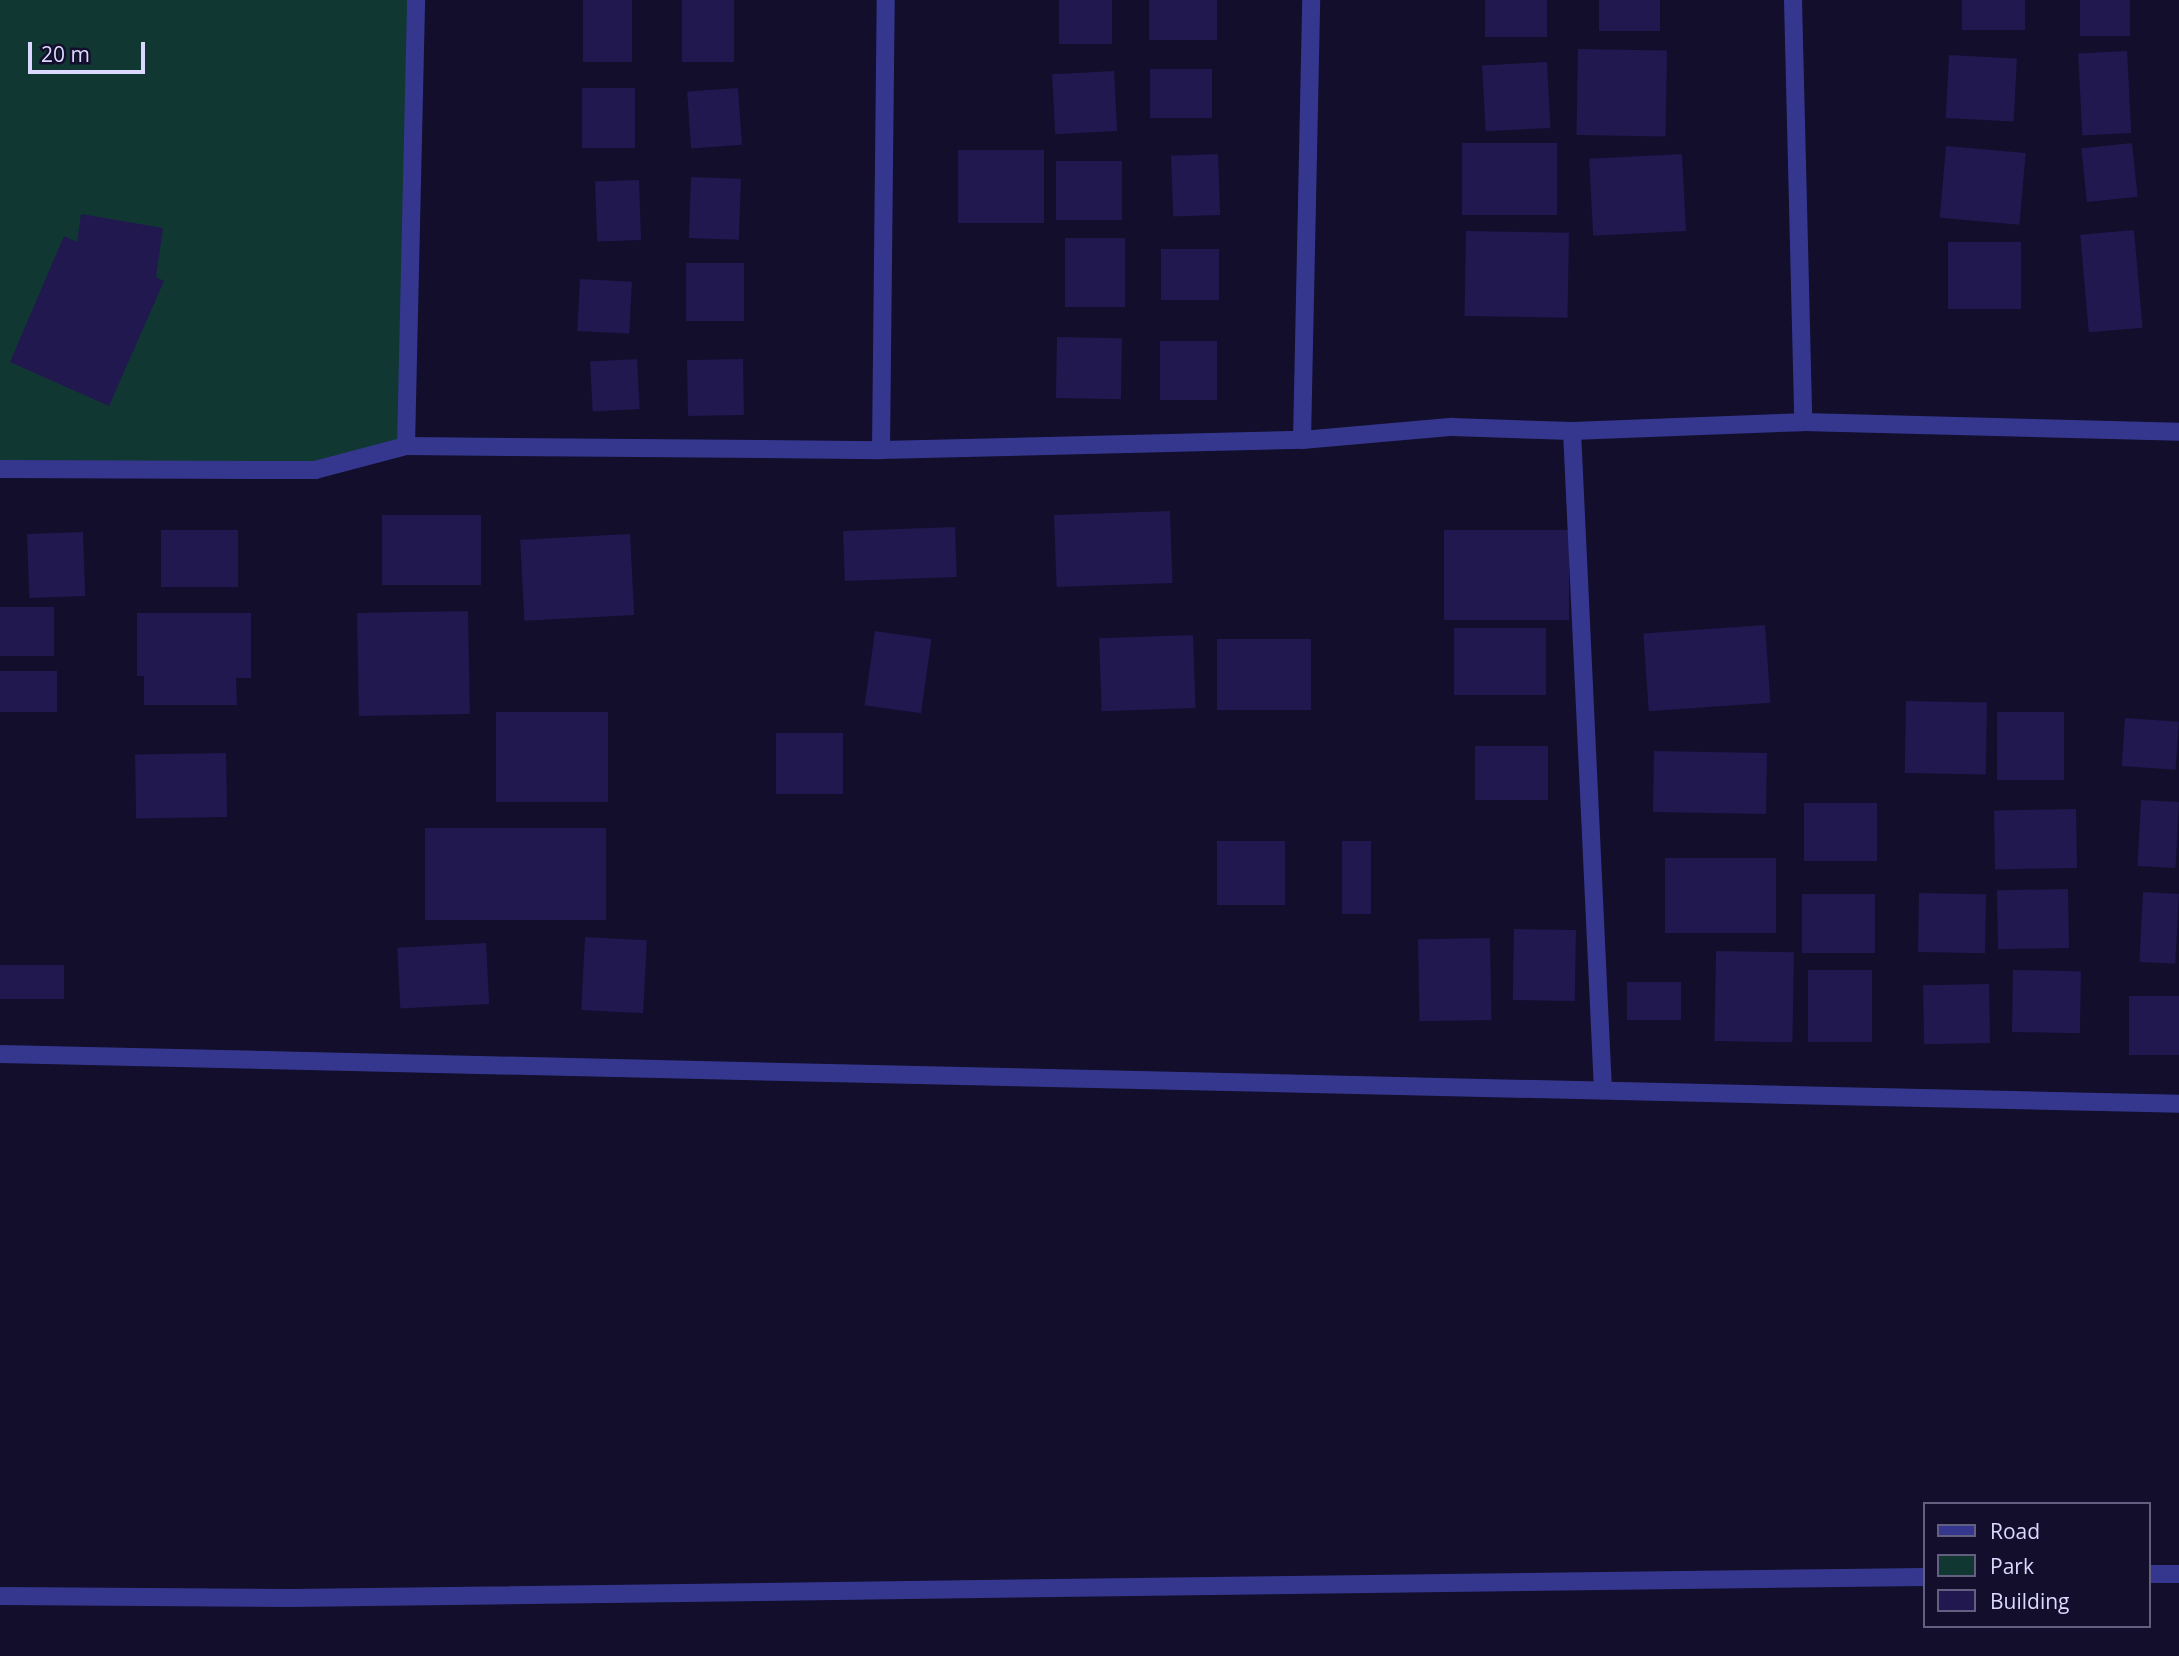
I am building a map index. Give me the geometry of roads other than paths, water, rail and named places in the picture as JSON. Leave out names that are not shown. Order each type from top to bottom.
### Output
[{"type":"street","points":[[406,446],[416,0]]},
{"type":"street","points":[[881,450],[886,0]]},
{"type":"street","points":[[1302,440],[1311,0]]},
{"type":"street","points":[[1793,0],[1803,422]]},
{"type":"street","points":[[0,469],[315,470],[406,446],[881,450],[1302,440],[1452,428],[1572,431],[1803,422],[2179,432]]},
{"type":"street","points":[[1572,431],[1603,1090]]},
{"type":"street","points":[[0,1054],[2179,1104]]},
{"type":"street","points":[[2151,1574],[2179,1574]]},
{"type":"street","points":[[0,1597],[290,1598],[1924,1577]]}]
